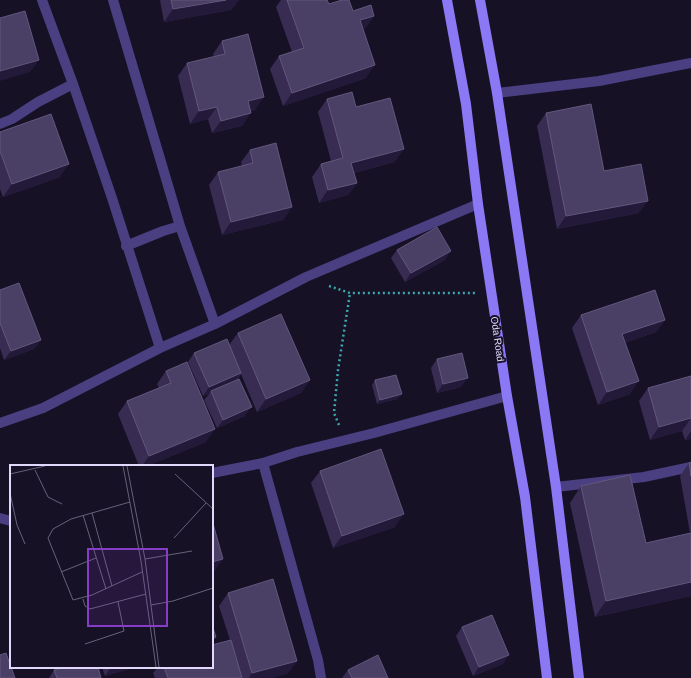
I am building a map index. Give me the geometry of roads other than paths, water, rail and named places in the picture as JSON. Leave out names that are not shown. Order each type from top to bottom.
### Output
[{"type":"street","points":[[42,0],[73,84],[112,198],[126,246],[160,348]]},
{"type":"street","points":[[113,0],[180,226],[215,324]]},
{"type":"street","name":"Oda Road","points":[[447,0],[466,104],[478,204],[507,396],[525,497],[547,678]]},
{"type":"street","points":[[480,0],[497,93],[556,487],[579,678]]},
{"type":"street","points":[[497,93],[599,81],[691,64]]},
{"type":"street","points":[[0,124],[12,119],[38,102],[73,84]]},
{"type":"street","points":[[0,424],[43,408],[160,348],[215,324],[306,277],[478,204]]},
{"type":"street","points":[[126,246],[163,231],[180,226]]},
{"type":"street","points":[[213,473],[263,463],[297,452],[374,433],[507,396]]},
{"type":"street","points":[[263,463],[318,660],[321,678]]},
{"type":"street","points":[[556,487],[644,477],[691,467]]},
{"type":"street","points":[[0,518],[10,521]]}]
